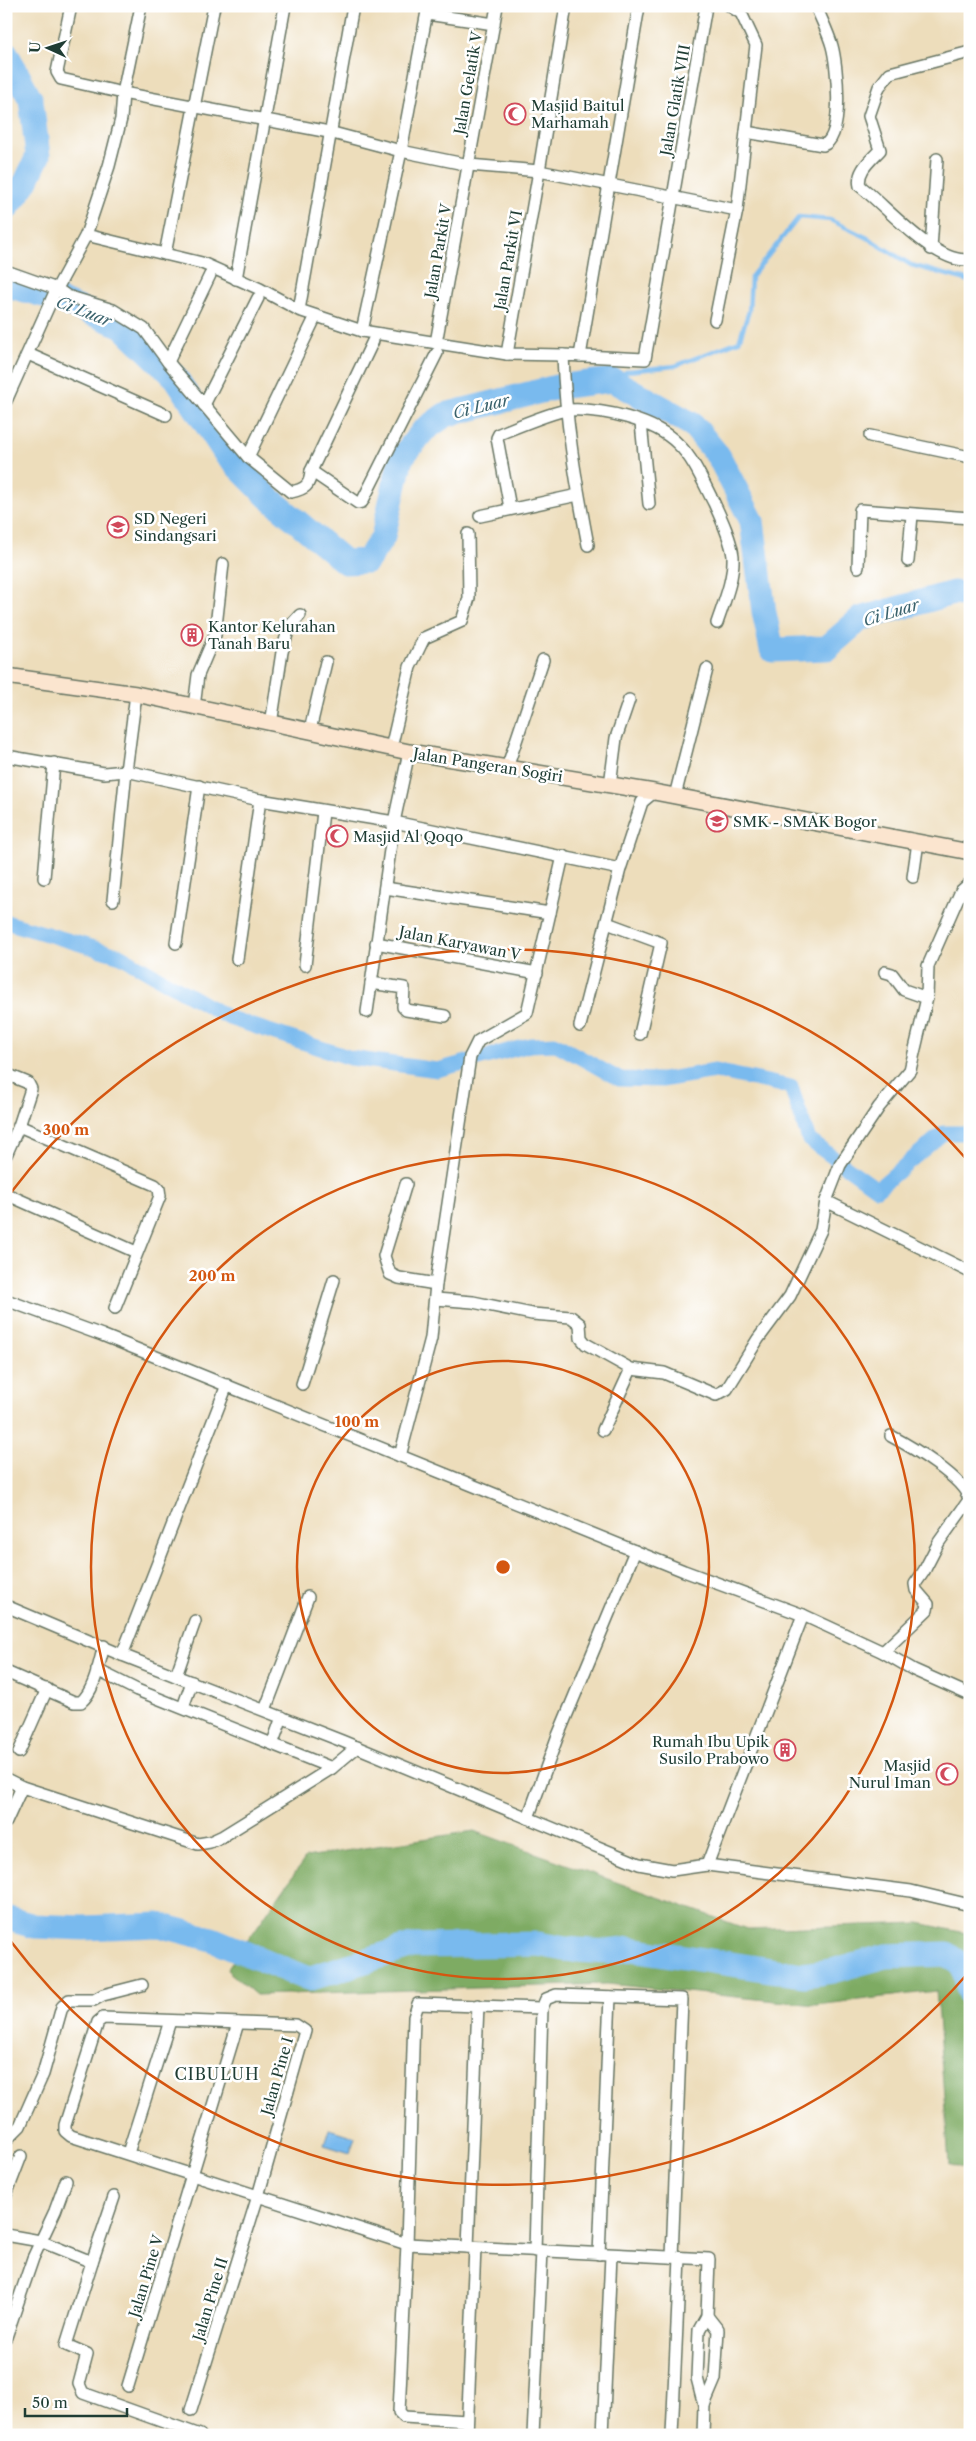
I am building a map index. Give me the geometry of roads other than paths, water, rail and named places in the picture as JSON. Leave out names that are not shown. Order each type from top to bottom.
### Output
[{"type":"street","points":[[71,6],[58,76],[61,79],[123,93],[329,132],[401,151],[469,165],[540,171],[607,186],[738,210]]},
{"type":"street","points":[[6,401],[56,292],[86,234],[109,166],[120,119],[123,93],[141,6]]},
{"type":"street","points":[[165,254],[214,6]]},
{"type":"street","points":[[236,279],[285,6]]},
{"type":"street","points":[[299,310],[329,132],[353,6]]},
{"type":"street","name":"Jalan Gelatik V","points":[[469,165],[497,6]]},
{"type":"street","name":"Jalan Parkit VI","points":[[507,354],[540,171],[566,6]]},
{"type":"street","points":[[86,234],[202,263],[299,310],[362,331],[437,348],[507,354],[580,356],[607,186],[639,6]]},
{"type":"street","name":"Jalan Glatik VIII","points":[[580,356],[646,360],[706,6]]},
{"type":"street","points":[[715,320],[738,210],[756,45],[741,13],[730,6]]},
{"type":"street","points":[[746,132],[823,146],[827,144],[831,137],[836,126],[838,89],[832,47],[816,6]]},
{"type":"street","points":[[362,331],[401,151],[427,10],[494,24]]},
{"type":"street","points":[[970,52],[890,74],[879,87],[869,116],[880,150],[862,170],[858,180],[860,186],[931,249],[963,261],[970,259]]},
{"type":"street","points":[[931,249],[937,159]]},
{"type":"street","name":"Jalan Parkit V","points":[[310,471],[358,503],[362,502],[437,348],[469,165]]},
{"type":"street","points":[[6,271],[56,292],[113,310],[144,329],[168,362],[248,457],[291,492],[306,486],[310,481],[310,471],[373,341]]},
{"type":"street","points":[[168,362],[210,275]]},
{"type":"street","points":[[204,405],[258,298]]},
{"type":"street","points":[[248,457],[314,320]]},
{"type":"street","points":[[28,354],[166,415]]},
{"type":"street","points":[[563,355],[566,408],[578,495],[588,545]]},
{"type":"street","points":[[510,508],[497,436],[566,408],[600,412],[641,423],[660,431],[679,444],[703,481],[721,519],[733,556],[730,583],[717,623]]},
{"type":"street","points":[[641,423],[649,504]]},
{"type":"street","points":[[870,436],[970,457]]},
{"type":"street","points":[[480,516],[510,508],[578,495]]},
{"type":"street","points":[[858,567],[860,510],[970,518]]},
{"type":"street","points":[[908,561],[912,515]]},
{"type":"street","points":[[391,748],[410,667],[424,638],[462,621],[469,598],[468,534]]},
{"type":"street","points":[[194,707],[198,675],[215,635],[223,564]]},
{"type":"street","points":[[272,724],[282,652],[289,628],[300,615]]},
{"type":"street","points":[[507,768],[543,660]]},
{"type":"street","points":[[310,730],[326,662]]},
{"type":"street","points":[[676,796],[708,669]]},
{"type":"street","name":"Jalan Pangeran Sogiri","points":[[6,676],[136,694],[409,752],[654,792],[970,852]]},
{"type":"street","points":[[113,900],[136,694]]},
{"type":"street","points":[[610,785],[616,738],[629,700]]},
{"type":"street","points":[[367,1012],[394,822],[409,752]]},
{"type":"street","points":[[6,756],[104,773],[126,772],[322,812],[394,822],[620,869]]},
{"type":"street","points":[[44,878],[54,763]]},
{"type":"street","points":[[176,943],[199,786]]},
{"type":"street","points":[[580,1026],[620,869],[642,802],[654,792]]},
{"type":"street","points":[[237,959],[260,800]]},
{"type":"street","points":[[305,965],[322,812]]},
{"type":"street","points":[[913,877],[918,842]]},
{"type":"street","points":[[400,1456],[431,1338],[436,1284],[470,1057],[478,1041],[527,1013],[563,856]]},
{"type":"street","points":[[436,1299],[473,1302],[532,1314],[571,1317],[580,1324],[581,1338],[586,1344],[631,1369],[664,1373],[716,1395],[727,1389],[758,1339],[790,1296],[821,1230],[826,1201],[840,1165],[879,1107],[910,1070],[927,998],[928,966],[961,890],[970,883]]},
{"type":"street","points":[[385,888],[550,913]]},
{"type":"street","points":[[607,923],[661,943],[640,1034]]},
{"type":"street","name":"Jalan Karyawan V","points":[[376,943],[537,973]]},
{"type":"street","points":[[885,972],[892,974],[904,990],[927,998]]},
{"type":"street","points":[[371,983],[404,988],[403,1007],[406,1010],[445,1016]]},
{"type":"street","points":[[6,1074],[28,1083],[31,1087],[19,1126],[6,1155]]},
{"type":"street","points":[[19,1126],[158,1187],[160,1196],[115,1308]]},
{"type":"street","points":[[406,1184],[384,1256],[390,1274],[399,1278],[436,1284]]},
{"type":"street","points":[[6,1194],[136,1252]]},
{"type":"street","points":[[826,1201],[970,1272]]},
{"type":"street","points":[[302,1384],[334,1280]]},
{"type":"street","points":[[6,1300],[227,1385],[635,1551],[803,1615],[883,1652],[914,1670],[970,1695]]},
{"type":"street","points":[[603,1430],[631,1369]]},
{"type":"street","points":[[122,1655],[227,1385]]},
{"type":"street","points":[[883,1652],[928,1610],[928,1604],[916,1590],[915,1584],[939,1542],[969,1500],[968,1493],[927,1457],[892,1436]]},
{"type":"street","points":[[528,1818],[558,1738],[635,1551]]},
{"type":"street","points":[[265,1710],[308,1597]]},
{"type":"street","points":[[6,1606],[122,1655],[357,1747],[620,1857],[655,1868],[672,1870],[707,1864],[911,1891],[970,1905]]},
{"type":"street","points":[[707,1864],[803,1615]]},
{"type":"street","points":[[176,1676],[195,1621]]},
{"type":"street","points":[[6,1672],[74,1702],[81,1702],[86,1696],[97,1670],[104,1646]]},
{"type":"street","points":[[97,1670],[137,1690],[273,1742],[332,1768]]},
{"type":"street","points":[[183,1707],[192,1682]]},
{"type":"street","points":[[18,1752],[47,1689]]},
{"type":"street","points":[[273,1742],[282,1717]]},
{"type":"street","points":[[6,1778],[22,1787],[198,1844],[210,1842],[223,1836],[332,1768],[357,1747]]},
{"type":"street","points":[[6,1822],[22,1787]]},
{"type":"street","points":[[6,2140],[20,2126],[43,2074],[62,2007],[69,2000],[94,2000],[142,1986]]},
{"type":"street","points":[[533,2435],[542,2008],[546,1999],[556,1995],[682,1999],[672,2435]]},
{"type":"street","points":[[603,2435],[610,1996]]},
{"type":"street","points":[[467,2421],[404,2417],[399,2412],[407,2244],[414,2017],[418,2004],[542,2008]]},
{"type":"street","points":[[466,2435],[478,2005]]},
{"type":"street","points":[[238,2023],[103,2018],[98,2022],[65,2125],[65,2131],[71,2136],[407,2244],[709,2260],[707,2316],[699,2330],[697,2378],[704,2405],[703,2435]]},
{"type":"street","points":[[128,2153],[170,2021]]},
{"type":"street","name":"Jalan Pine V","points":[[128,2386],[238,2023]]},
{"type":"street","name":"Jalan Pine I","points":[[238,2023],[296,2026],[305,2031],[258,2196]]},
{"type":"street","points":[[6,2195],[21,2156]]},
{"type":"street","points":[[6,2337],[40,2241],[55,2211],[66,2181]]},
{"type":"street","name":"Jalan Pine II","points":[[191,2410],[258,2196]]},
{"type":"street","points":[[114,2197],[66,2345],[87,2354],[79,2384],[80,2389],[87,2394],[200,2435]]},
{"type":"street","points":[[6,2235],[40,2241],[92,2262]]},
{"type":"street","points":[[704,2405],[716,2379],[718,2330],[707,2316]]},
{"type":"water","points":[[329,2129],[355,2137],[350,2153],[324,2145]]},
{"type":"waterway","name":"Ci Luar","points":[[6,53],[31,100],[38,156],[26,182],[6,209]]},
{"type":"waterway","points":[[612,380],[628,371],[675,366],[739,341],[749,311],[751,277],[799,217],[830,220],[866,237],[911,265],[970,281]]},
{"type":"waterway","name":"Ci Luar","points":[[6,285],[54,298],[122,326],[176,378],[227,456],[267,496],[345,562],[367,561],[383,537],[401,458],[424,430],[445,415],[557,387],[612,380],[693,425],[719,457],[752,521],[764,612],[772,650],[827,648],[860,619],[953,593],[970,595]]},
{"type":"waterway","points":[[6,922],[121,956],[229,1018],[351,1058],[437,1070],[530,1045],[556,1044],[619,1079],[662,1080],[715,1071],[791,1087],[809,1140],[877,1189],[943,1133],[970,1133]]},
{"type":"waterway","points":[[6,1918],[34,1926],[84,1928],[159,1925],[212,1939],[308,1979],[412,1946],[538,1944],[565,1949],[609,1952],[631,1949],[803,1975],[832,1971],[886,1956],[947,1954],[964,1969],[970,1995]]},
{"type":"place","name":"Masjid Baitul Marhamah","points":[[515,114]]},
{"type":"place","name":"SD Negeri Sindangsari","points":[[118,527]]},
{"type":"place","name":"Kantor Kelurahan Tanah Baru","points":[[192,635]]},
{"type":"place","name":"SMK - SMAK Bogor","points":[[717,821]]},
{"type":"place","name":"Masjid Al Qoqo","points":[[337,836]]},
{"type":"place","name":"Rumah Ibu Upik Susilo Prabowo","points":[[785,1750]]},
{"type":"place","name":"Masjid Nurul Iman","points":[[947,1774]]},
{"type":"district","name":"CIBULUH","points":[[217,2074]]}]
